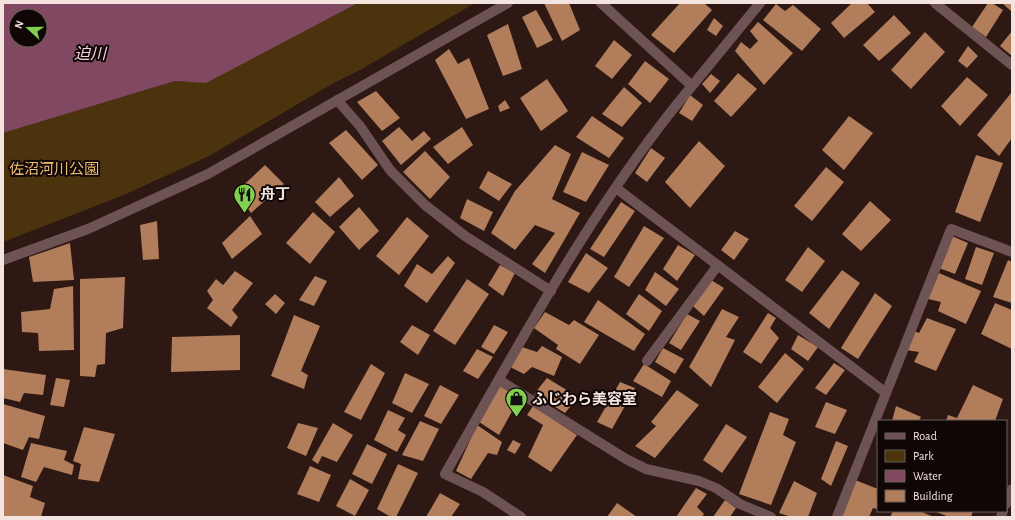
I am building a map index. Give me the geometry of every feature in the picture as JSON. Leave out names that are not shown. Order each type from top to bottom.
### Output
[{"type":"street","points":[[3,260],[88,229],[208,174],[508,3]]},
{"type":"street","points":[[601,3],[692,86]]},
{"type":"street","points":[[521,517],[483,492],[445,474],[551,291],[616,188],[672,110],[760,3]]},
{"type":"street","points":[[935,3],[1012,65]]},
{"type":"street","points":[[337,100],[360,126],[390,170],[425,205],[465,236],[551,291]]},
{"type":"street","points":[[616,188],[886,393]]},
{"type":"street","points":[[837,517],[951,229],[1012,252]]},
{"type":"street","points":[[647,361],[718,265]]},
{"type":"street","points":[[499,380],[626,460],[646,469],[699,481],[716,488],[740,504],[771,517]]},
{"type":"green space","name":"佐沼河川公園","points":[[358,3],[475,3],[209,156],[124,195],[3,242],[3,133],[175,81],[206,82]]},
{"type":"water","name":"迫川","points":[[3,3],[358,3],[206,83],[175,81],[3,133]]},
{"type":"building","points":[[544,3],[569,3],[580,30],[562,41]]},
{"type":"building","points":[[680,3],[704,3],[712,10],[674,53],[651,35]]},
{"type":"building","points":[[852,3],[867,3],[875,12],[844,38],[831,23]]},
{"type":"building","points":[[988,3],[992,3],[1003,10],[986,37],[972,27]]},
{"type":"building","points":[[1002,3],[1012,3],[1012,12]]},
{"type":"building","points":[[776,4],[785,11],[793,5],[821,29],[802,51],[763,20]]},
{"type":"building","points":[[536,10],[553,40],[537,48],[522,17]]},
{"type":"building","points":[[894,15],[911,33],[879,61],[863,45]]},
{"type":"building","points":[[714,18],[723,26],[716,36],[707,30]]},
{"type":"building","points":[[758,22],[793,53],[764,85],[735,51],[741,42],[750,49],[758,41],[750,31]]},
{"type":"building","points":[[508,24],[522,69],[503,76],[487,35]]},
{"type":"building","points":[[1012,31],[1012,56],[1000,46]]},
{"type":"building","points":[[925,32],[945,52],[911,89],[891,70]]},
{"type":"building","points":[[614,40],[632,55],[612,79],[595,66]]},
{"type":"building","points":[[968,46],[978,56],[967,68],[958,61]]},
{"type":"building","points":[[449,49],[458,64],[469,58],[489,109],[466,119],[435,60]]},
{"type":"building","points":[[645,61],[669,79],[650,103],[628,84]]},
{"type":"building","points":[[738,73],[757,89],[731,117],[714,101]]},
{"type":"building","points":[[711,74],[720,81],[710,93],[702,84]]},
{"type":"building","points":[[967,77],[988,95],[960,126],[941,106]]},
{"type":"building","points":[[547,79],[568,111],[541,131],[520,98]]},
{"type":"building","points":[[624,87],[642,103],[622,127],[602,114]]},
{"type":"building","points":[[376,91],[400,118],[382,131],[357,102]]},
{"type":"building","points":[[1012,92],[1012,138],[999,156],[977,135]]},
{"type":"building","points":[[690,95],[703,105],[692,121],[679,113]]},
{"type":"building","points":[[505,100],[510,108],[500,112],[498,106]]},
{"type":"building","points":[[592,116],[624,138],[609,158],[576,137]]},
{"type":"building","points":[[849,116],[873,133],[844,170],[822,150]]},
{"type":"building","points":[[399,127],[412,141],[424,131],[431,139],[401,165],[382,141]]},
{"type":"building","points":[[462,127],[473,145],[448,164],[433,147]]},
{"type":"building","points":[[346,130],[378,165],[362,180],[329,143]]},
{"type":"building","points":[[699,141],[725,166],[690,208],[665,182]]},
{"type":"building","points":[[555,145],[571,154],[552,199],[580,213],[545,273],[532,264],[555,233],[535,225],[515,250],[491,233],[515,191]]},
{"type":"building","points":[[651,148],[665,158],[647,182],[635,173]]},
{"type":"building","points":[[425,151],[450,177],[430,199],[403,172]]},
{"type":"building","points":[[582,152],[609,165],[586,202],[563,192]]},
{"type":"building","points":[[976,155],[1003,163],[980,222],[955,212]]},
{"type":"building","points":[[265,165],[284,184],[251,213],[236,192]]},
{"type":"building","points":[[826,167],[844,182],[812,221],[794,206]]},
{"type":"building","points":[[488,171],[512,184],[499,201],[479,188]]},
{"type":"building","points":[[339,177],[354,196],[330,217],[315,202]]},
{"type":"building","points":[[467,199],[493,212],[484,231],[460,218]]},
{"type":"building","points":[[870,201],[891,220],[861,251],[842,234]]},
{"type":"building","points":[[621,202],[635,211],[604,257],[590,249]]},
{"type":"building","points":[[359,207],[379,231],[359,250],[339,227]]},
{"type":"building","points":[[313,212],[335,232],[310,264],[286,243]]},
{"type":"building","points":[[250,216],[262,234],[232,259],[222,243]]},
{"type":"building","points":[[407,217],[429,236],[399,275],[376,256]]},
{"type":"building","points":[[157,221],[159,259],[143,260],[140,225]]},
{"type":"building","points":[[644,226],[664,238],[629,287],[614,277]]},
{"type":"building","points":[[735,231],[749,239],[734,260],[721,250]]},
{"type":"building","points":[[952,236],[968,243],[955,274],[939,268]]},
{"type":"building","points":[[70,243],[74,280],[33,282],[29,257]]},
{"type":"building","points":[[678,245],[695,255],[677,281],[663,269]]},
{"type":"building","points":[[808,247],[825,261],[802,292],[785,280]]},
{"type":"building","points":[[976,247],[994,253],[982,285],[965,279]]},
{"type":"building","points":[[586,253],[608,268],[589,293],[568,282]]},
{"type":"building","points":[[448,256],[455,263],[427,303],[404,286],[417,264],[432,274]]},
{"type":"building","points":[[1008,260],[1012,262],[1012,303],[993,297]]},
{"type":"building","points":[[500,265],[515,273],[503,296],[488,285]]},
{"type":"building","points":[[842,270],[860,283],[829,329],[809,313]]},
{"type":"building","points":[[235,271],[253,283],[232,310],[238,317],[231,327],[207,308],[213,300],[207,291],[216,279],[223,285]]},
{"type":"building","points":[[655,272],[679,289],[666,306],[645,290]]},
{"type":"building","points":[[939,273],[981,291],[966,324],[938,311],[941,302],[928,299]]},
{"type":"building","points":[[315,276],[327,281],[314,306],[299,300]]},
{"type":"building","points":[[125,277],[123,328],[106,333],[105,364],[97,365],[95,377],[80,376],[80,279]]},
{"type":"building","points":[[467,279],[489,294],[455,345],[433,331]]},
{"type":"building","points":[[711,280],[724,288],[704,316],[693,306]]},
{"type":"building","points":[[73,286],[74,350],[39,351],[38,333],[22,332],[21,312],[50,309],[54,289]]},
{"type":"building","points":[[875,293],[892,306],[858,359],[841,348]]},
{"type":"building","points":[[275,294],[285,303],[276,314],[265,304]]},
{"type":"building","points":[[639,294],[662,311],[649,331],[626,314]]},
{"type":"building","points":[[598,300],[645,334],[634,351],[584,322]]},
{"type":"building","points":[[995,303],[1012,310],[1012,349],[981,334]]},
{"type":"building","points":[[722,309],[739,317],[726,337],[735,340],[711,387],[689,367]]},
{"type":"building","points":[[545,312],[569,325],[574,320],[599,335],[580,364],[556,349],[558,345],[534,328]]},
{"type":"building","points":[[768,313],[776,318],[770,328],[779,338],[761,364],[743,352]]},
{"type":"building","points":[[687,314],[700,321],[681,350],[669,343]]},
{"type":"building","points":[[294,315],[320,326],[301,371],[308,375],[304,389],[271,376]]},
{"type":"building","points":[[927,318],[956,329],[936,371],[914,362],[919,352],[906,350],[914,331],[919,333]]},
{"type":"building","points":[[412,325],[430,335],[418,355],[400,342]]},
{"type":"building","points":[[494,325],[508,332],[494,354],[481,347]]},
{"type":"building","points":[[240,335],[240,370],[171,372],[172,337]]},
{"type":"building","points":[[798,335],[818,347],[808,361],[791,349]]},
{"type":"building","points":[[542,346],[562,357],[554,376],[532,367],[524,374],[510,367],[522,347],[537,352]]},
{"type":"building","points":[[663,348],[684,359],[675,374],[655,362]]},
{"type":"building","points":[[477,349],[493,357],[478,379],[463,371]]},
{"type":"building","points":[[785,353],[804,369],[777,403],[758,387]]},
{"type":"building","points":[[834,363],[845,370],[826,395],[815,388]]},
{"type":"building","points":[[371,364],[385,373],[361,420],[344,412]]},
{"type":"building","points":[[644,364],[671,381],[662,397],[633,381]]},
{"type":"building","points":[[3,369],[46,375],[43,395],[24,393],[20,402],[3,398]]},
{"type":"building","points":[[405,373],[429,384],[412,413],[392,403]]},
{"type":"building","points":[[56,378],[70,380],[64,407],[50,405]]},
{"type":"building","points":[[547,378],[578,397],[565,413],[534,394]]},
{"type":"building","points":[[620,382],[635,388],[612,429],[597,422]]},
{"type":"building","points":[[440,385],[459,395],[441,424],[424,416]]},
{"type":"building","points":[[499,385],[520,397],[499,435],[479,422]]},
{"type":"building","points":[[973,385],[1003,399],[995,420],[946,420],[948,415],[957,418]]},
{"type":"building","points":[[677,390],[699,405],[655,458],[635,446],[656,426],[651,422]]},
{"type":"building","points":[[826,402],[847,410],[835,434],[815,427]]},
{"type":"building","points":[[3,404],[45,416],[39,439],[29,437],[23,450],[3,443]]},
{"type":"building","points":[[533,406],[577,435],[551,472],[528,457],[543,425],[527,415]]},
{"type":"building","points":[[896,406],[921,417],[920,420],[892,420]]},
{"type":"building","points":[[388,410],[405,418],[398,430],[406,435],[397,452],[374,440]]},
{"type":"building","points":[[770,412],[789,419],[783,435],[796,442],[771,505],[739,494]]},
{"type":"building","points":[[420,421],[439,429],[423,461],[402,455]]},
{"type":"building","points":[[298,423],[318,428],[306,456],[287,448]]},
{"type":"building","points":[[333,423],[353,435],[337,462],[322,456],[318,464],[312,460]]},
{"type":"building","points":[[726,424],[747,437],[722,473],[703,460]]},
{"type":"building","points":[[477,425],[502,442],[497,455],[488,453],[471,479],[456,471]]},
{"type":"building","points":[[84,427],[115,434],[99,482],[78,479],[81,464],[73,461]]},
{"type":"building","points":[[513,440],[521,444],[515,454],[507,450]]},
{"type":"building","points":[[836,441],[848,446],[831,486],[821,479]]},
{"type":"building","points":[[31,443],[67,451],[64,460],[74,465],[72,475],[44,467],[36,482],[21,477]]},
{"type":"building","points":[[367,444],[387,454],[372,484],[352,474]]},
{"type":"building","points":[[398,464],[418,473],[396,517],[391,517],[377,509]]},
{"type":"building","points":[[310,466],[331,475],[319,502],[297,494]]},
{"type":"building","points":[[3,475],[33,486],[30,497],[45,503],[41,517],[3,517]]},
{"type":"building","points":[[350,479],[369,490],[355,516],[336,506]]},
{"type":"building","points":[[855,480],[877,489],[877,509],[873,508],[869,517],[841,517]]},
{"type":"building","points":[[794,481],[817,493],[808,517],[791,517],[779,513]]},
{"type":"building","points":[[696,488],[707,494],[697,507],[704,514],[702,517],[676,517]]},
{"type":"building","points":[[440,493],[460,504],[451,517],[426,517]]},
{"type":"building","points":[[725,500],[736,508],[730,517],[713,517]]},
{"type":"building","points":[[617,503],[637,517],[607,517]]},
{"type":"building","points":[[892,512],[922,512],[934,517],[890,517]]},
{"type":"building","points":[[936,512],[973,512],[971,517],[949,517]]},
{"type":"place","name":"舟丁","points":[[244,214]]},
{"type":"place","name":"ふじわら美容室","points":[[516,418]]}]
